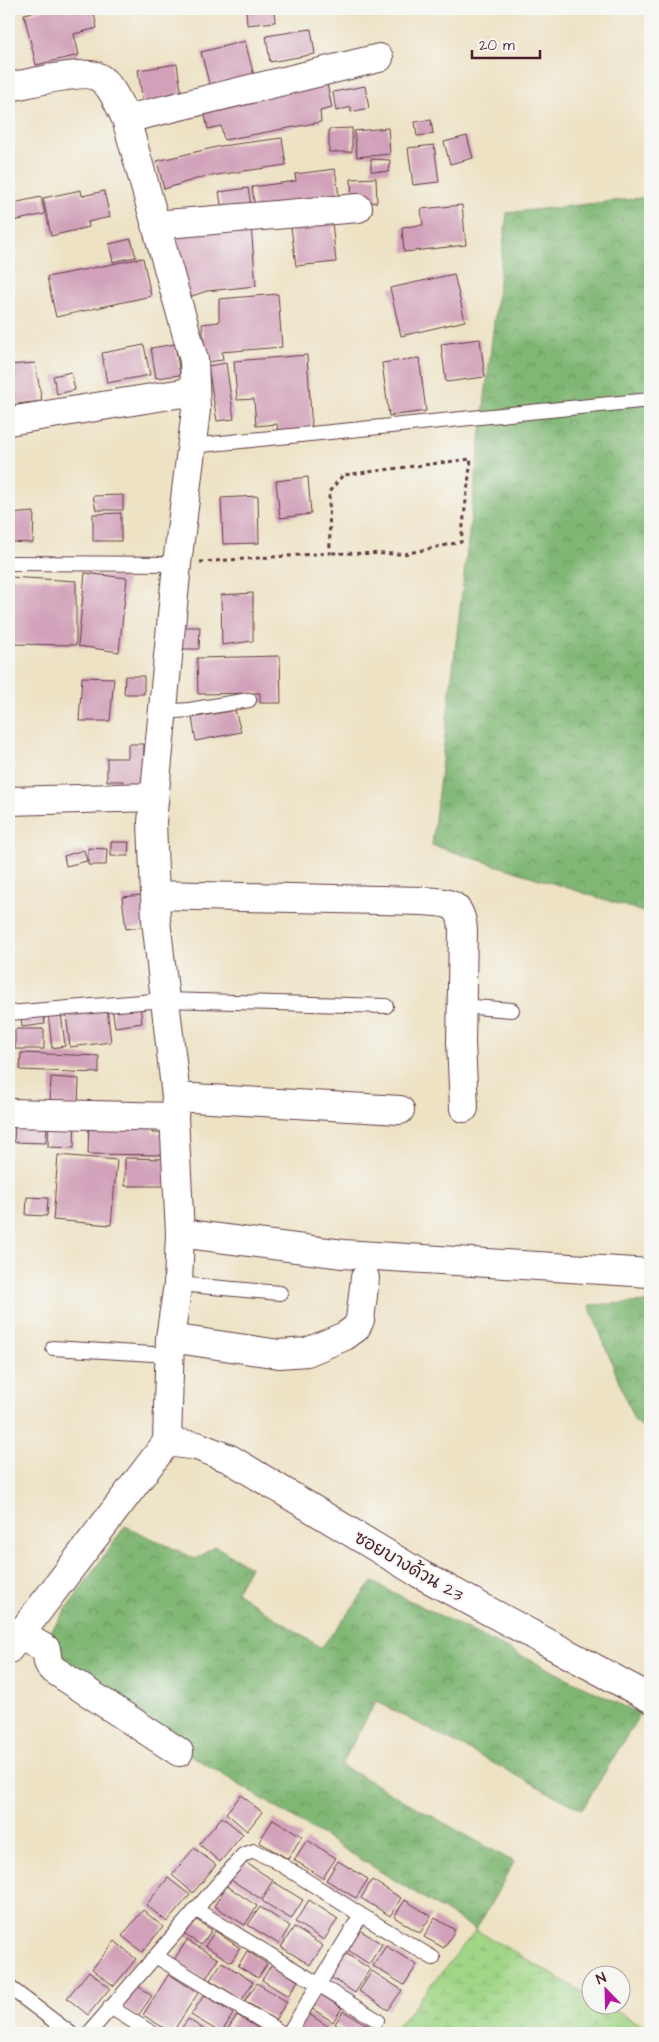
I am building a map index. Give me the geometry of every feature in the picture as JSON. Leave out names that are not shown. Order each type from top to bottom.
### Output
[{"type":"street","points":[[126,119],[378,58]]},
{"type":"street","points":[[9,87],[84,74],[98,76],[111,90],[126,119],[194,360],[196,410],[177,564],[152,810],[156,920],[175,1107],[180,1233],[178,1284],[169,1346],[167,1442],[14,1642],[46,1649],[51,1668],[179,1752]]},
{"type":"street","points":[[155,224],[358,208]]},
{"type":"street","points":[[9,421],[195,391]]},
{"type":"street","points":[[9,801],[152,810]]},
{"type":"street","points":[[156,895],[444,903],[455,907],[462,915],[461,1006],[464,1108]]},
{"type":"street","points":[[9,1113],[175,1107],[400,1110]]},
{"type":"street","points":[[180,1233],[344,1254],[650,1272]]},
{"type":"street","points":[[169,1346],[279,1354],[307,1352],[345,1336],[356,1328],[360,1320],[365,1278]]},
{"type":"street","name":"ซอยบางด้วน 23","points":[[167,1442],[198,1446],[230,1459],[420,1574],[650,1698]]},
{"type":"lane","points":[[192,446],[650,400]]},
{"type":"lane","points":[[9,564],[177,564]]},
{"type":"lane","points":[[162,712],[188,710],[249,700]]},
{"type":"lane","points":[[9,1013],[165,1000],[386,1006]]},
{"type":"lane","points":[[461,1006],[512,1010]]},
{"type":"lane","points":[[178,1284],[280,1293]]},
{"type":"lane","points":[[53,1348],[169,1346]]},
{"type":"lane","points":[[90,2033],[110,2007],[157,1957],[243,1855],[254,1851],[274,1860],[433,1958]]},
{"type":"lane","points":[[196,1910],[377,2020]]},
{"type":"lane","points":[[289,2033],[361,1915]]},
{"type":"lane","points":[[157,1957],[282,2033]]},
{"type":"lane","points":[[9,1987],[70,2033]]},
{"type":"lane","points":[[110,2007],[152,2033]]},
{"type":"path","points":[[177,564],[330,553],[404,554],[462,542],[471,459],[343,475],[329,492],[330,553]]},
{"type":"green space","points":[[650,197],[650,914],[432,845],[507,213]]},
{"type":"green space","points":[[650,1302],[650,1431],[635,1422],[589,1305]]},
{"type":"green space","points":[[125,1526],[196,1559],[215,1546],[250,1567],[236,1592],[321,1648],[372,1582],[640,1714],[582,1810],[376,1701],[341,1765],[514,1862],[476,1930],[44,1665],[44,1641]]},
{"type":"green space","points":[[476,1930],[582,1992],[582,2014],[621,2014],[650,2030],[650,2033],[392,2033]]},
{"type":"building","points":[[48,9],[93,9],[97,28],[74,34],[79,55],[36,65],[24,14]]},
{"type":"building","points":[[246,9],[274,9],[275,22],[247,25]]},
{"type":"building","points":[[311,29],[315,54],[270,62],[266,36]]},
{"type":"building","points":[[245,41],[254,76],[210,87],[201,52]]},
{"type":"building","points":[[177,64],[182,97],[143,103],[138,70]]},
{"type":"building","points":[[327,84],[332,108],[320,111],[321,122],[224,140],[221,126],[208,129],[203,107]]},
{"type":"building","points":[[365,86],[369,108],[351,112],[351,107],[336,111],[333,92]]},
{"type":"building","points":[[431,120],[433,134],[417,136],[415,122]]},
{"type":"building","points":[[352,128],[352,152],[329,152],[329,129]]},
{"type":"building","points":[[388,128],[390,154],[357,157],[354,131]]},
{"type":"building","points":[[467,136],[473,158],[450,164],[444,142]]},
{"type":"building","points":[[282,138],[286,165],[203,177],[164,189],[157,161],[221,146]]},
{"type":"building","points":[[434,145],[439,182],[413,185],[408,148]]},
{"type":"building","points":[[371,159],[390,160],[389,172],[371,171]]},
{"type":"building","points":[[335,169],[340,203],[255,209],[252,187],[296,181],[295,174]]},
{"type":"building","points":[[376,178],[377,202],[352,203],[351,179]]},
{"type":"building","points":[[248,188],[252,212],[223,216],[219,192]]},
{"type":"building","points":[[81,190],[82,196],[104,191],[110,217],[88,222],[89,227],[51,236],[43,198]]},
{"type":"building","points":[[41,197],[45,214],[9,222],[9,204]]},
{"type":"building","points":[[462,205],[466,245],[404,252],[402,227],[423,225],[421,209]]},
{"type":"building","points":[[332,222],[336,262],[296,266],[291,227]]},
{"type":"building","points":[[251,226],[256,286],[207,291],[186,298],[167,236]]},
{"type":"building","points":[[131,239],[136,257],[113,262],[109,244]]},
{"type":"building","points":[[143,258],[151,296],[56,317],[47,277]]},
{"type":"building","points":[[454,274],[465,321],[401,336],[390,288]]},
{"type":"building","points":[[278,294],[282,347],[222,352],[223,360],[206,362],[202,324],[219,322],[219,299]]},
{"type":"building","points":[[480,339],[485,377],[446,382],[441,344]]},
{"type":"building","points":[[175,344],[180,375],[156,378],[151,348]]},
{"type":"building","points":[[144,345],[150,375],[107,383],[102,353]]},
{"type":"building","points":[[307,355],[312,430],[278,433],[277,424],[256,426],[254,399],[237,400],[234,361]]},
{"type":"building","points":[[419,358],[426,411],[389,416],[382,363]]},
{"type":"building","points":[[35,363],[42,401],[9,405],[9,365]]},
{"type":"building","points":[[226,363],[234,419],[217,421],[208,366]]},
{"type":"building","points":[[71,372],[75,390],[57,394],[53,376]]},
{"type":"building","points":[[308,477],[311,514],[280,518],[276,481]]},
{"type":"building","points":[[123,495],[123,510],[96,510],[93,496]]},
{"type":"building","points":[[258,496],[259,543],[223,544],[221,498]]},
{"type":"building","points":[[34,512],[33,543],[9,542],[9,514]]},
{"type":"building","points":[[121,513],[121,541],[93,541],[93,514]]},
{"type":"building","points":[[85,573],[127,578],[119,652],[78,646]]},
{"type":"building","points":[[9,577],[76,581],[76,645],[9,644]]},
{"type":"building","points":[[253,593],[253,641],[222,645],[221,595]]},
{"type":"building","points":[[181,627],[200,627],[199,649],[181,649]]},
{"type":"building","points":[[280,656],[281,703],[260,703],[260,693],[198,694],[197,658]]},
{"type":"building","points":[[125,676],[144,676],[144,694],[124,694]]},
{"type":"building","points":[[82,677],[114,678],[110,721],[79,721]]},
{"type":"building","points":[[235,710],[241,732],[196,741],[192,718]]},
{"type":"building","points":[[128,744],[144,744],[143,794],[123,794],[123,781],[107,781],[107,758],[128,758]]},
{"type":"building","points":[[111,842],[129,842],[128,856],[111,856]]},
{"type":"building","points":[[88,848],[107,849],[106,865],[88,865]]},
{"type":"building","points":[[84,850],[87,861],[66,866],[64,856]]},
{"type":"building","points":[[142,895],[147,926],[126,929],[122,897]]},
{"type":"building","points":[[140,1004],[142,1023],[115,1027],[112,1008]]},
{"type":"building","points":[[107,1009],[111,1042],[70,1047],[66,1014]]},
{"type":"building","points":[[61,1012],[65,1046],[52,1048],[48,1013]]},
{"type":"building","points":[[44,1013],[45,1024],[22,1027],[21,1016]]},
{"type":"building","points":[[15,1029],[44,1029],[44,1049],[15,1049]]},
{"type":"building","points":[[10,1035],[12,1065],[9,1065]]},
{"type":"building","points":[[21,1053],[99,1056],[99,1073],[20,1070]]},
{"type":"building","points":[[51,1077],[79,1079],[78,1106],[50,1105]]},
{"type":"building","points":[[49,1115],[75,1116],[74,1148],[48,1147]]},
{"type":"building","points":[[15,1121],[47,1122],[46,1143],[14,1142]]},
{"type":"building","points":[[89,1121],[152,1122],[152,1133],[165,1133],[165,1155],[88,1154]]},
{"type":"building","points":[[58,1155],[117,1160],[111,1225],[53,1220]]},
{"type":"building","points":[[125,1158],[166,1159],[166,1186],[125,1186]]},
{"type":"building","points":[[27,1197],[48,1198],[47,1216],[26,1215]]},
{"type":"building","points":[[241,1795],[262,1812],[247,1831],[226,1813]]},
{"type":"building","points":[[222,1817],[243,1834],[220,1862],[199,1844]]},
{"type":"building","points":[[273,1819],[302,1836],[288,1859],[259,1842]]},
{"type":"building","points":[[307,1840],[336,1858],[323,1878],[294,1860]]},
{"type":"building","points":[[194,1848],[216,1865],[193,1893],[172,1875]]},
{"type":"building","points":[[240,1859],[273,1880],[261,1899],[228,1878]]},
{"type":"building","points":[[338,1861],[368,1879],[356,1898],[326,1880]]},
{"type":"building","points":[[168,1878],[190,1895],[167,1922],[146,1905]]},
{"type":"building","points":[[372,1880],[401,1898],[390,1916],[361,1898]]},
{"type":"building","points":[[274,1882],[303,1900],[291,1919],[262,1901]]},
{"type":"building","points":[[227,1886],[257,1906],[245,1925],[214,1906]]},
{"type":"building","points":[[309,1900],[338,1919],[324,1940],[295,1922]]},
{"type":"building","points":[[405,1900],[431,1916],[420,1933],[394,1917]]},
{"type":"building","points":[[260,1907],[290,1926],[279,1944],[248,1925]]},
{"type":"building","points":[[143,1910],[163,1927],[142,1952],[122,1936]]},
{"type":"building","points":[[192,1917],[212,1930],[201,1945],[182,1933]]},
{"type":"building","points":[[435,1918],[455,1930],[444,1948],[424,1937]]},
{"type":"building","points":[[294,1927],[323,1946],[310,1965],[281,1947]]},
{"type":"building","points":[[355,1927],[382,1944],[369,1964],[342,1946]]},
{"type":"building","points":[[215,1931],[240,1948],[231,1962],[205,1946]]},
{"type":"building","points":[[187,1940],[218,1959],[205,1980],[174,1960]]},
{"type":"building","points":[[115,1941],[136,1959],[114,1986],[92,1969]]},
{"type":"building","points":[[386,1946],[417,1965],[404,1985],[373,1966]]},
{"type":"building","points":[[341,1950],[370,1969],[355,1993],[326,1974]]},
{"type":"building","points":[[247,1951],[267,1964],[258,1978],[238,1966]]},
{"type":"building","points":[[222,1962],[253,1982],[242,2000],[210,1980]]},
{"type":"building","points":[[272,1964],[298,1981],[288,1996],[262,1980]]},
{"type":"building","points":[[89,1971],[110,1988],[88,2015],[67,1998]]},
{"type":"building","points":[[372,1971],[402,1990],[388,2010],[359,1991]]},
{"type":"building","points":[[169,1974],[198,1993],[172,2033],[143,2015]]},
{"type":"building","points":[[257,1983],[287,2002],[275,2020],[245,2001]]},
{"type":"building","points":[[135,1984],[152,1996],[137,2017],[120,2005]]},
{"type":"building","points":[[320,1994],[342,2008],[333,2022],[311,2008]]},
{"type":"building","points":[[204,1995],[233,2014],[221,2033],[191,2015]]},
{"type":"building","points":[[304,2011],[329,2027],[325,2033],[298,2033],[292,2029]]},
{"type":"building","points":[[343,2011],[369,2026],[364,2033],[350,2033],[335,2024]]},
{"type":"building","points":[[237,2015],[266,2033],[225,2033]]},
{"type":"building","points":[[188,2019],[210,2033],[178,2033]]},
{"type":"building","points":[[42,2027],[50,2033],[36,2033]]}]
